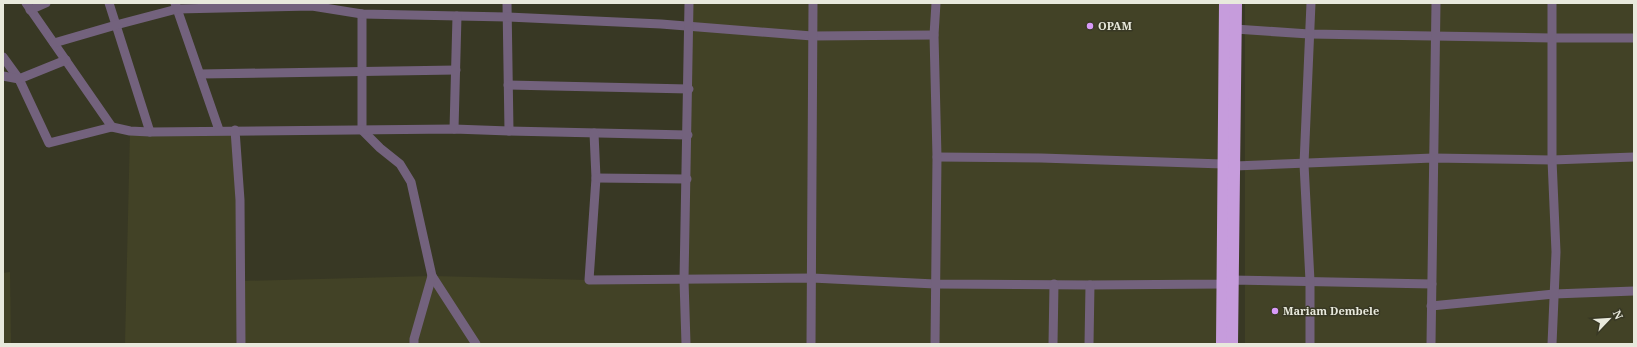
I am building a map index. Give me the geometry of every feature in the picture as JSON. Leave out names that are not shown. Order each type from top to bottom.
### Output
[{"type":"highway","points":[[1225,3],[1229,165]]},
{"type":"highway","points":[[1222,344],[1227,282],[1229,165],[1236,3]]},
{"type":"highway","points":[[1227,282],[1232,344]]},
{"type":"street","points":[[46,3],[28,6],[112,127]]},
{"type":"street","points":[[109,3],[150,132]]},
{"type":"street","points":[[508,3],[509,131]]},
{"type":"street","points":[[686,344],[684,280],[689,89],[689,3]]},
{"type":"street","points":[[811,344],[813,3]]},
{"type":"street","points":[[934,344],[937,157],[934,35],[936,3]]},
{"type":"street","points":[[1310,344],[1310,281],[1304,164],[1311,3]]},
{"type":"street","points":[[1431,344],[1436,3]]},
{"type":"street","points":[[1552,3],[1552,160],[1556,252],[1552,344]]},
{"type":"street","points":[[54,43],[176,6],[314,4],[362,14],[507,17],[689,26],[812,36],[934,35]]},
{"type":"street","points":[[176,6],[219,130]]},
{"type":"street","points":[[362,14],[362,130],[380,148],[400,164],[411,182],[432,276],[476,344]]},
{"type":"street","points":[[454,129],[457,16]]},
{"type":"street","points":[[1235,29],[1309,34],[1634,38]]},
{"type":"street","points":[[3,57],[19,79],[49,143],[112,127],[130,131],[150,132],[219,130],[454,129],[688,134]]},
{"type":"street","points":[[3,76],[19,79],[66,60]]},
{"type":"street","points":[[200,74],[456,70]]},
{"type":"street","points":[[508,85],[689,89]]},
{"type":"street","points":[[235,130],[240,200],[241,344]]},
{"type":"street","points":[[594,133],[596,178],[589,280],[812,278],[935,284],[1090,285],[1310,281],[1432,284]]},
{"type":"street","points":[[937,157],[1041,158],[1229,165],[1304,164],[1433,158],[1552,160],[1634,157]]},
{"type":"street","points":[[596,178],[686,179]]},
{"type":"street","points":[[414,344],[414,338],[432,276]]},
{"type":"street","points":[[1053,344],[1054,284]]},
{"type":"street","points":[[1089,344],[1090,285]]},
{"type":"street","points":[[1431,306],[1554,294],[1634,291]]},
{"type":"shaded area","points":[[689,3],[1226,3],[1224,344],[125,344],[130,131],[235,130],[241,281],[432,276],[589,280],[684,280]]},
{"type":"shaded area","points":[[1245,3],[1634,3],[1634,344],[1245,344]]},
{"type":"shaded area","points":[[10,272],[11,344],[3,344],[3,273]]},
{"type":"place","name":"OPAM","points":[[1090,26]]},
{"type":"place","name":"Mariam Dembele","points":[[1275,311]]}]
